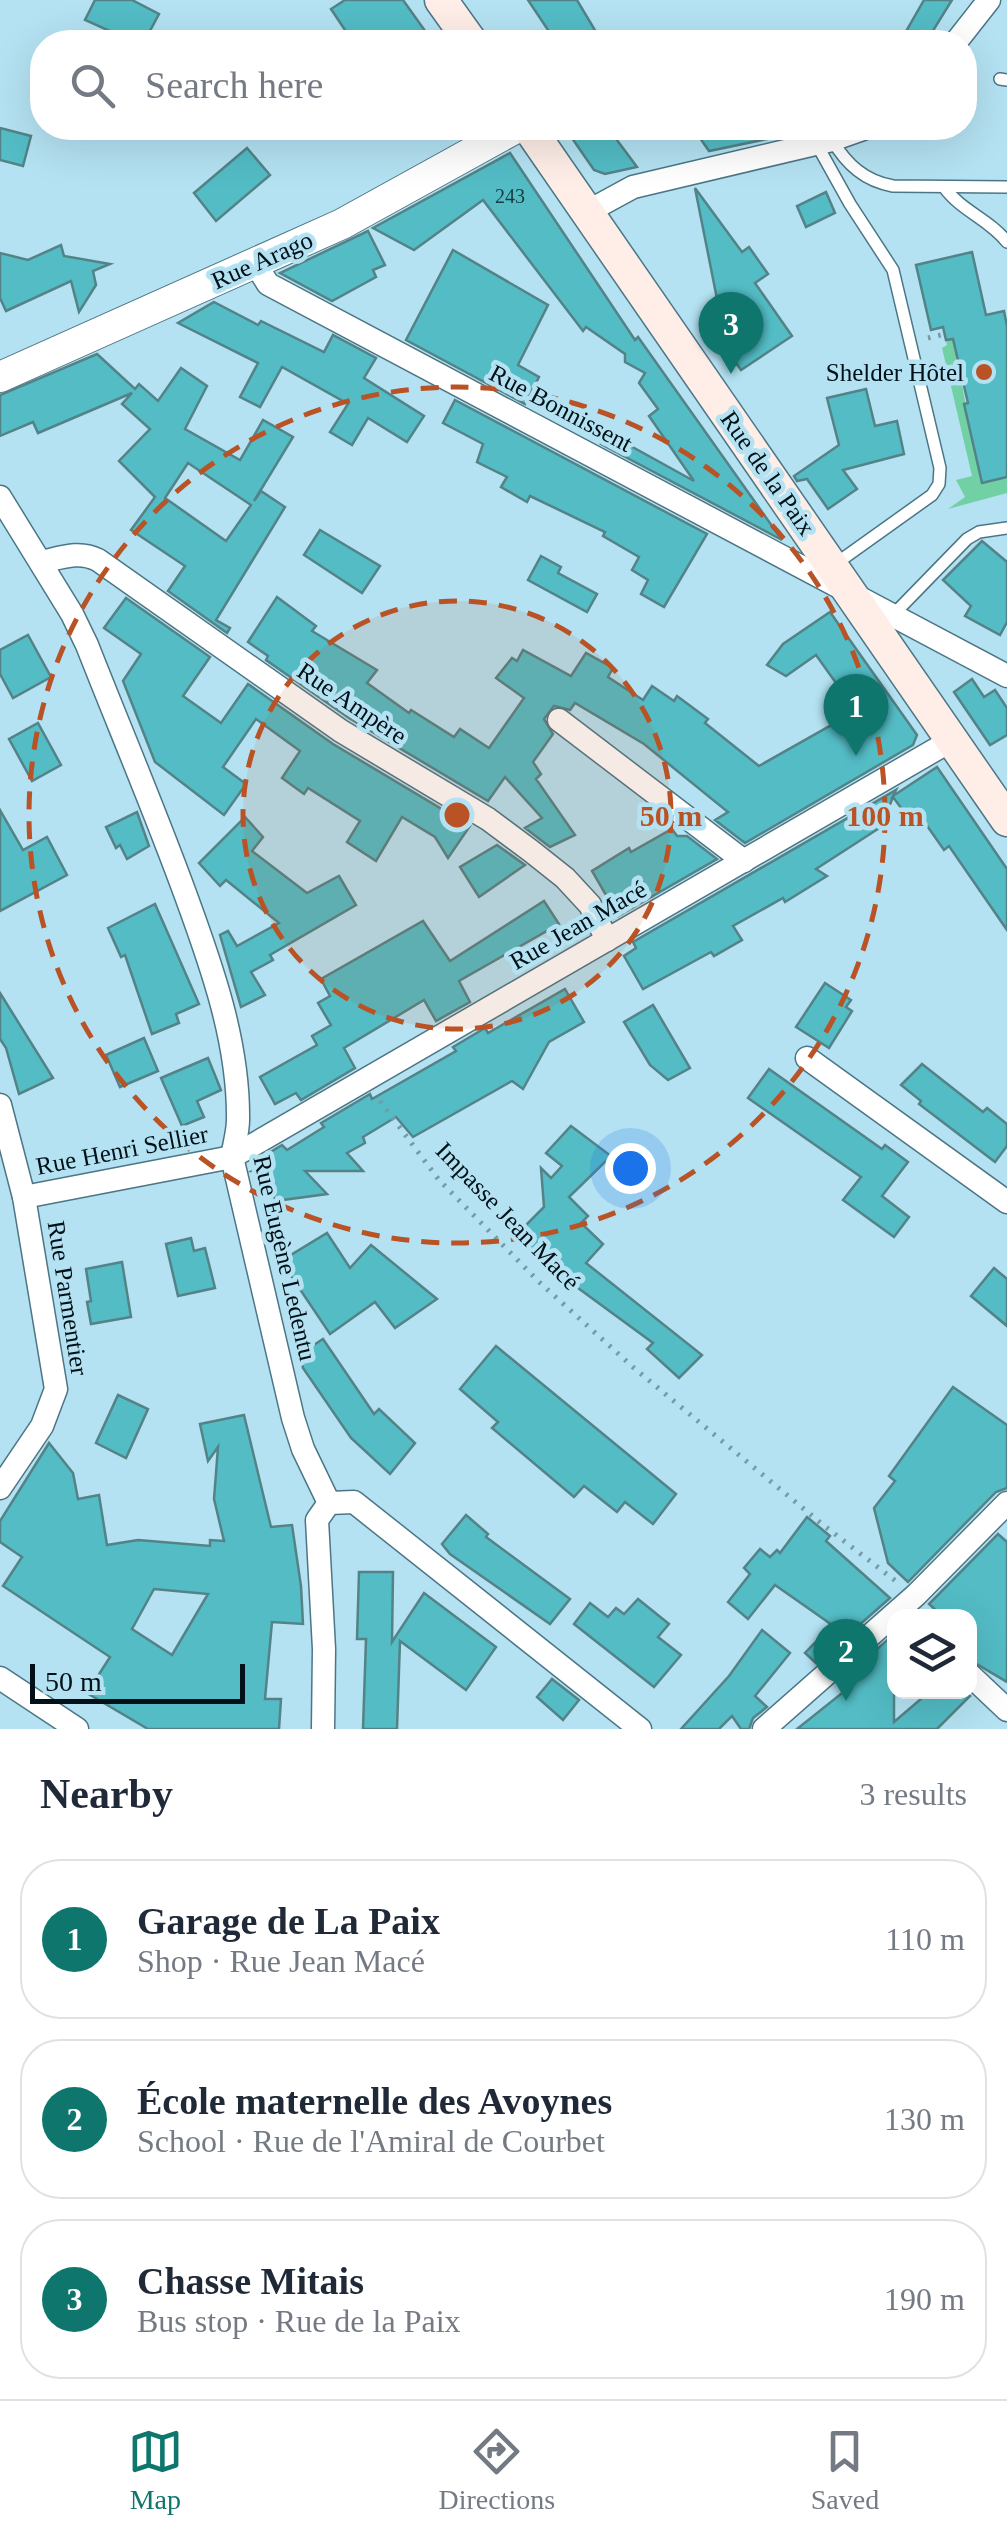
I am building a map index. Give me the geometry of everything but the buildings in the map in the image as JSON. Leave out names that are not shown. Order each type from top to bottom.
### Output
[{"type":"main road","points":[[441,0],[462,30]]},
{"type":"main road","name":"Rue de la Paix","points":[[537,140],[1007,820]]},
{"type":"street","points":[[965,30],[989,0]]},
{"type":"street","name":"Rue Arago","points":[[0,377],[342,224],[494,140]]},
{"type":"street","points":[[588,212],[633,187],[830,140]]},
{"type":"street","name":"Rue Bonnissent","points":[[255,263],[268,284],[841,579],[894,616],[1007,676]]},
{"type":"street","name":"Rue Eugène Ledentu","points":[[0,497],[41,562],[86,646],[212,968],[222,1002],[235,1084],[239,1122],[232,1157],[293,1418],[303,1449],[329,1502]]},
{"type":"street","name":"Rue Ampère","points":[[41,562],[88,554],[341,731],[488,819],[566,878],[590,905],[607,940]]},
{"type":"street","points":[[559,720],[744,861]]},
{"type":"street","name":"Rue Jean Macé","points":[[232,1157],[952,740]]},
{"type":"street","points":[[806,1058],[1007,1202]]},
{"type":"street","name":"Rue Parmentier","points":[[0,1104],[24,1197],[56,1389],[42,1426],[0,1488]]},
{"type":"street","name":"Rue Henri Sellier","points":[[24,1197],[232,1157]]},
{"type":"street","points":[[323,1729],[318,1520],[329,1502],[354,1502],[640,1729]]},
{"type":"street","points":[[764,1729],[907,1607],[1007,1503]]},
{"type":"street","points":[[0,1678],[77,1729]]},
{"type":"street","points":[[977,1682],[1007,1710]]},
{"type":"lane","points":[[824,142],[857,172],[875,182],[1007,187]]},
{"type":"lane","points":[[824,142],[850,204],[892,270],[940,477],[936,490],[841,579]]},
{"type":"lane","points":[[944,187],[965,210],[1005,237]]},
{"type":"lane","points":[[894,616],[968,539],[980,532],[1007,528]]},
{"type":"path","name":"Impasse Jean Macé","points":[[364,1081],[439,1180],[538,1281],[634,1368],[822,1524],[907,1607]]},
{"type":"green space","points":[[953,339],[981,482],[1007,477],[1007,493],[948,509],[965,497],[956,480],[972,476],[942,348],[947,345],[946,340]]},
{"type":"place","name":"Shelder Hôtel","points":[[984,372]]},
{"type":"place","name":"Chasse Mitais","points":[[731,374]]},
{"type":"place","name":"Garage de La Paix","points":[[856,756]]},
{"type":"place","name":"École maternelle des Avoynes","points":[[846,1701]]}]
